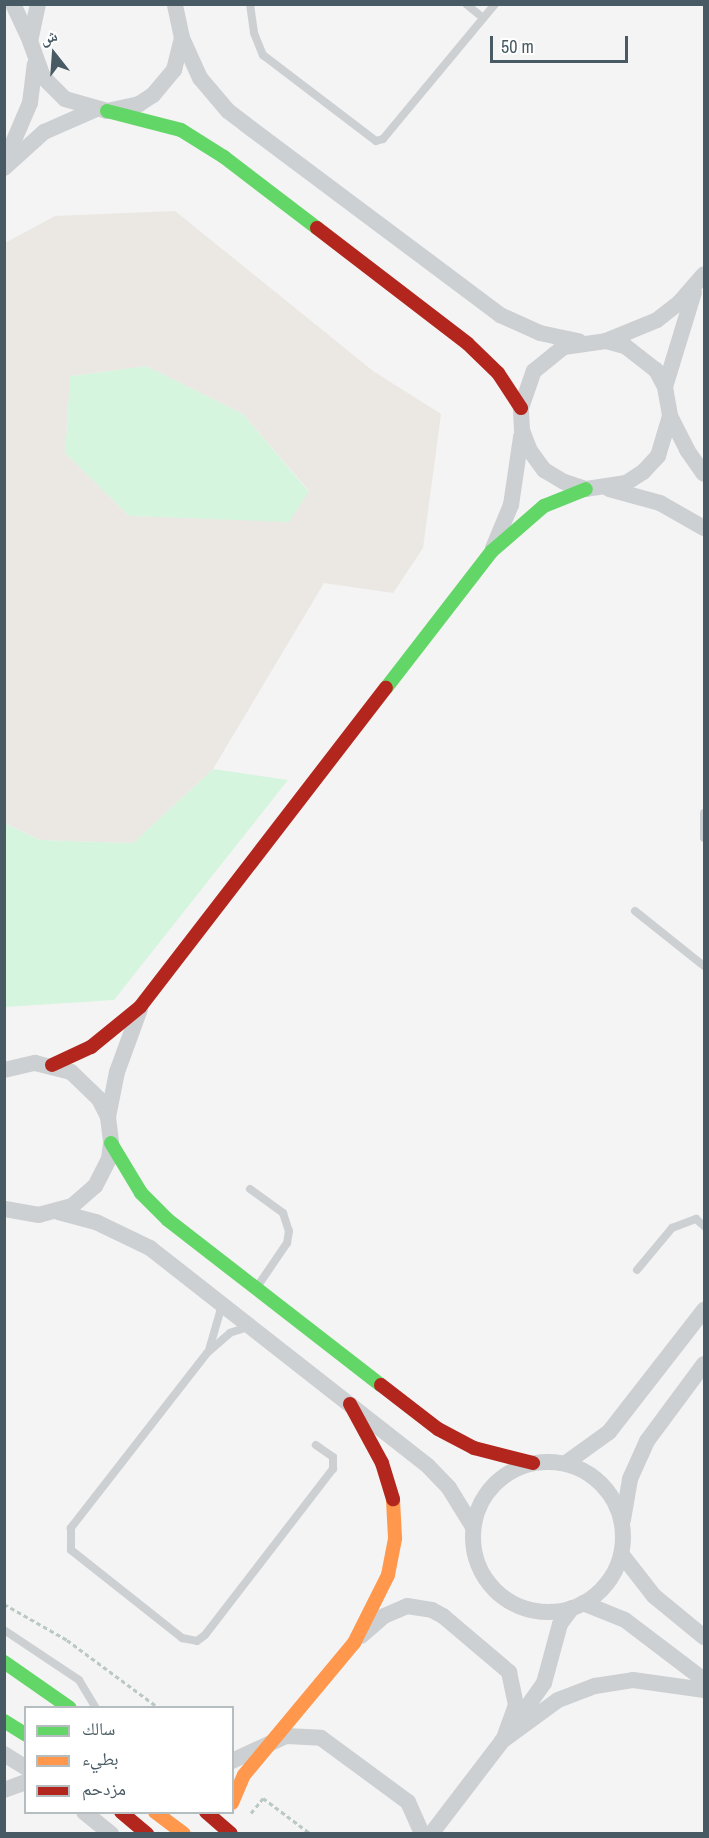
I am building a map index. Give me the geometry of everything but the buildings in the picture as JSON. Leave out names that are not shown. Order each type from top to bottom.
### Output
[{"type":"street","points":[[13,4],[30,41],[35,63],[43,77],[65,99],[181,130],[224,157],[468,344],[498,373],[520,408]]},
{"type":"street","points":[[30,41],[38,4]]},
{"type":"street","points":[[175,4],[182,31],[200,78],[228,111],[481,303],[540,333],[583,341],[606,341],[657,320],[701,279]]},
{"type":"street","points":[[4,168],[44,132],[101,110],[139,104],[153,95],[174,70],[182,31],[180,4]]},
{"type":"street","points":[[4,161],[30,103],[35,63]]},
{"type":"street","points":[[701,279],[678,335],[665,387],[670,417],[687,450],[705,474]]},
{"type":"street","points":[[492,551],[511,505],[522,430],[520,408],[525,388],[541,364],[564,347],[583,341]]},
{"type":"street","points":[[606,341],[642,356],[665,387]]},
{"type":"street","points":[[9,1066],[52,1065],[91,1047],[140,1007],[492,551],[544,506],[586,489],[605,488],[626,483],[658,456],[670,417]]},
{"type":"street","points":[[522,430],[530,451],[544,470],[564,482],[586,489]]},
{"type":"street","points":[[605,488],[660,503],[705,528]]},
{"type":"street","points":[[58,1212],[84,1197],[95,1186],[106,1166],[111,1143],[108,1117],[120,1061],[140,1007]]},
{"type":"street","points":[[52,1065],[87,1083],[108,1117]]},
{"type":"street","points":[[111,1143],[130,1177],[154,1207],[438,1429],[493,1455],[533,1463],[566,1463],[589,1474],[608,1490],[622,1521]]},
{"type":"street","points":[[4,1221],[12,1212],[58,1212],[96,1222],[133,1238],[251,1326],[428,1466],[449,1488],[473,1527],[478,1565],[500,1595],[535,1611],[578,1606],[626,1620],[705,1680]]},
{"type":"street","points":[[566,1463],[609,1431],[705,1310]]},
{"type":"street","points":[[431,1833],[502,1742],[544,1683],[560,1624],[614,1574],[622,1555],[622,1521],[630,1479],[642,1450],[705,1364]]},
{"type":"street","points":[[350,1404],[382,1463],[394,1519],[388,1575],[354,1643]]},
{"type":"street","points":[[473,1527],[480,1505],[493,1485],[511,1471],[533,1463]]},
{"type":"street","points":[[622,1555],[654,1596],[705,1637]]},
{"type":"street","points":[[234,1800],[244,1775],[354,1643],[395,1610],[420,1607],[443,1616],[502,1663],[514,1682],[516,1705],[502,1742]]},
{"type":"street","points":[[4,1662],[69,1706]]},
{"type":"street","points":[[502,1742],[558,1700],[595,1686],[653,1680],[705,1690]]},
{"type":"street","points":[[4,1720],[24,1733]]},
{"type":"street","points":[[234,1760],[274,1740],[297,1734],[331,1744],[408,1802],[422,1833]]},
{"type":"street","points":[[4,1754],[24,1767]]},
{"type":"street","points":[[4,1790],[24,1783]]},
{"type":"street","points":[[87,1814],[111,1833]]},
{"type":"street","points":[[123,1814],[147,1833]]},
{"type":"street","points":[[158,1814],[184,1833]]},
{"type":"street","points":[[208,1814],[232,1833]]},
{"type":"street","points":[[231,1814],[232,1833]]},
{"type":"lane","points":[[250,4],[254,33],[263,56],[376,141],[383,140],[495,4]]},
{"type":"lane","points":[[466,4],[483,18]]},
{"type":"lane","points":[[705,813],[705,838]]},
{"type":"lane","points":[[635,911],[705,966]]},
{"type":"lane","points":[[250,1189],[283,1213],[289,1232],[287,1244],[256,1287]]},
{"type":"lane","points":[[637,1270],[672,1228],[696,1219],[705,1226]]},
{"type":"lane","points":[[207,1353],[219,1325],[222,1304]]},
{"type":"lane","points":[[251,1326],[230,1333],[207,1353],[70,1528],[69,1542],[76,1555],[182,1638],[192,1642],[202,1639],[333,1469],[333,1457],[316,1445]]},
{"type":"lane","points":[[4,1630],[79,1680],[95,1706]]},
{"type":"path","points":[[4,1604],[67,1640],[158,1706]]},
{"type":"path","points":[[234,1803],[250,1814],[263,1798],[310,1833]]},
{"type":"green space","points":[[146,366],[243,414],[309,492],[289,523],[129,516],[65,453],[70,376]]},
{"type":"green space","points":[[213,769],[288,780],[114,1000],[5,1007],[4,823],[40,840],[133,843]]},
{"type":"sand","points":[[175,211],[373,371],[441,414],[423,548],[393,593],[324,583],[213,769],[133,843],[40,840],[5,823],[5,243],[55,216]],"holes":[[[146,366],[243,414],[309,491],[289,522],[129,516],[65,453],[70,376]]]},
{"type":"traffic: fast","points":[[107,111],[181,130],[224,157],[317,228]]},
{"type":"traffic: fast","points":[[386,688],[492,551],[544,506],[586,489]]},
{"type":"traffic: fast","points":[[111,1143],[141,1193],[168,1220],[381,1385]]},
{"type":"traffic: fast","points":[[4,1662],[67,1706]]},
{"type":"traffic: fast","points":[[4,1721],[24,1734]]},
{"type":"traffic: slow","points":[[234,1798],[244,1775],[354,1643],[388,1575],[395,1538],[393,1499]]},
{"type":"traffic: slow","points":[[158,1814],[184,1834]]},
{"type":"traffic: jam","points":[[317,228],[468,344],[498,373],[521,408]]},
{"type":"traffic: jam","points":[[52,1065],[91,1047],[140,1007],[386,688]]},
{"type":"traffic: jam","points":[[381,1385],[438,1429],[474,1448],[533,1463]]},
{"type":"traffic: jam","points":[[350,1404],[382,1463],[393,1499]]},
{"type":"traffic: jam","points":[[123,1814],[147,1834]]},
{"type":"traffic: jam","points":[[208,1814],[231,1834]]}]
